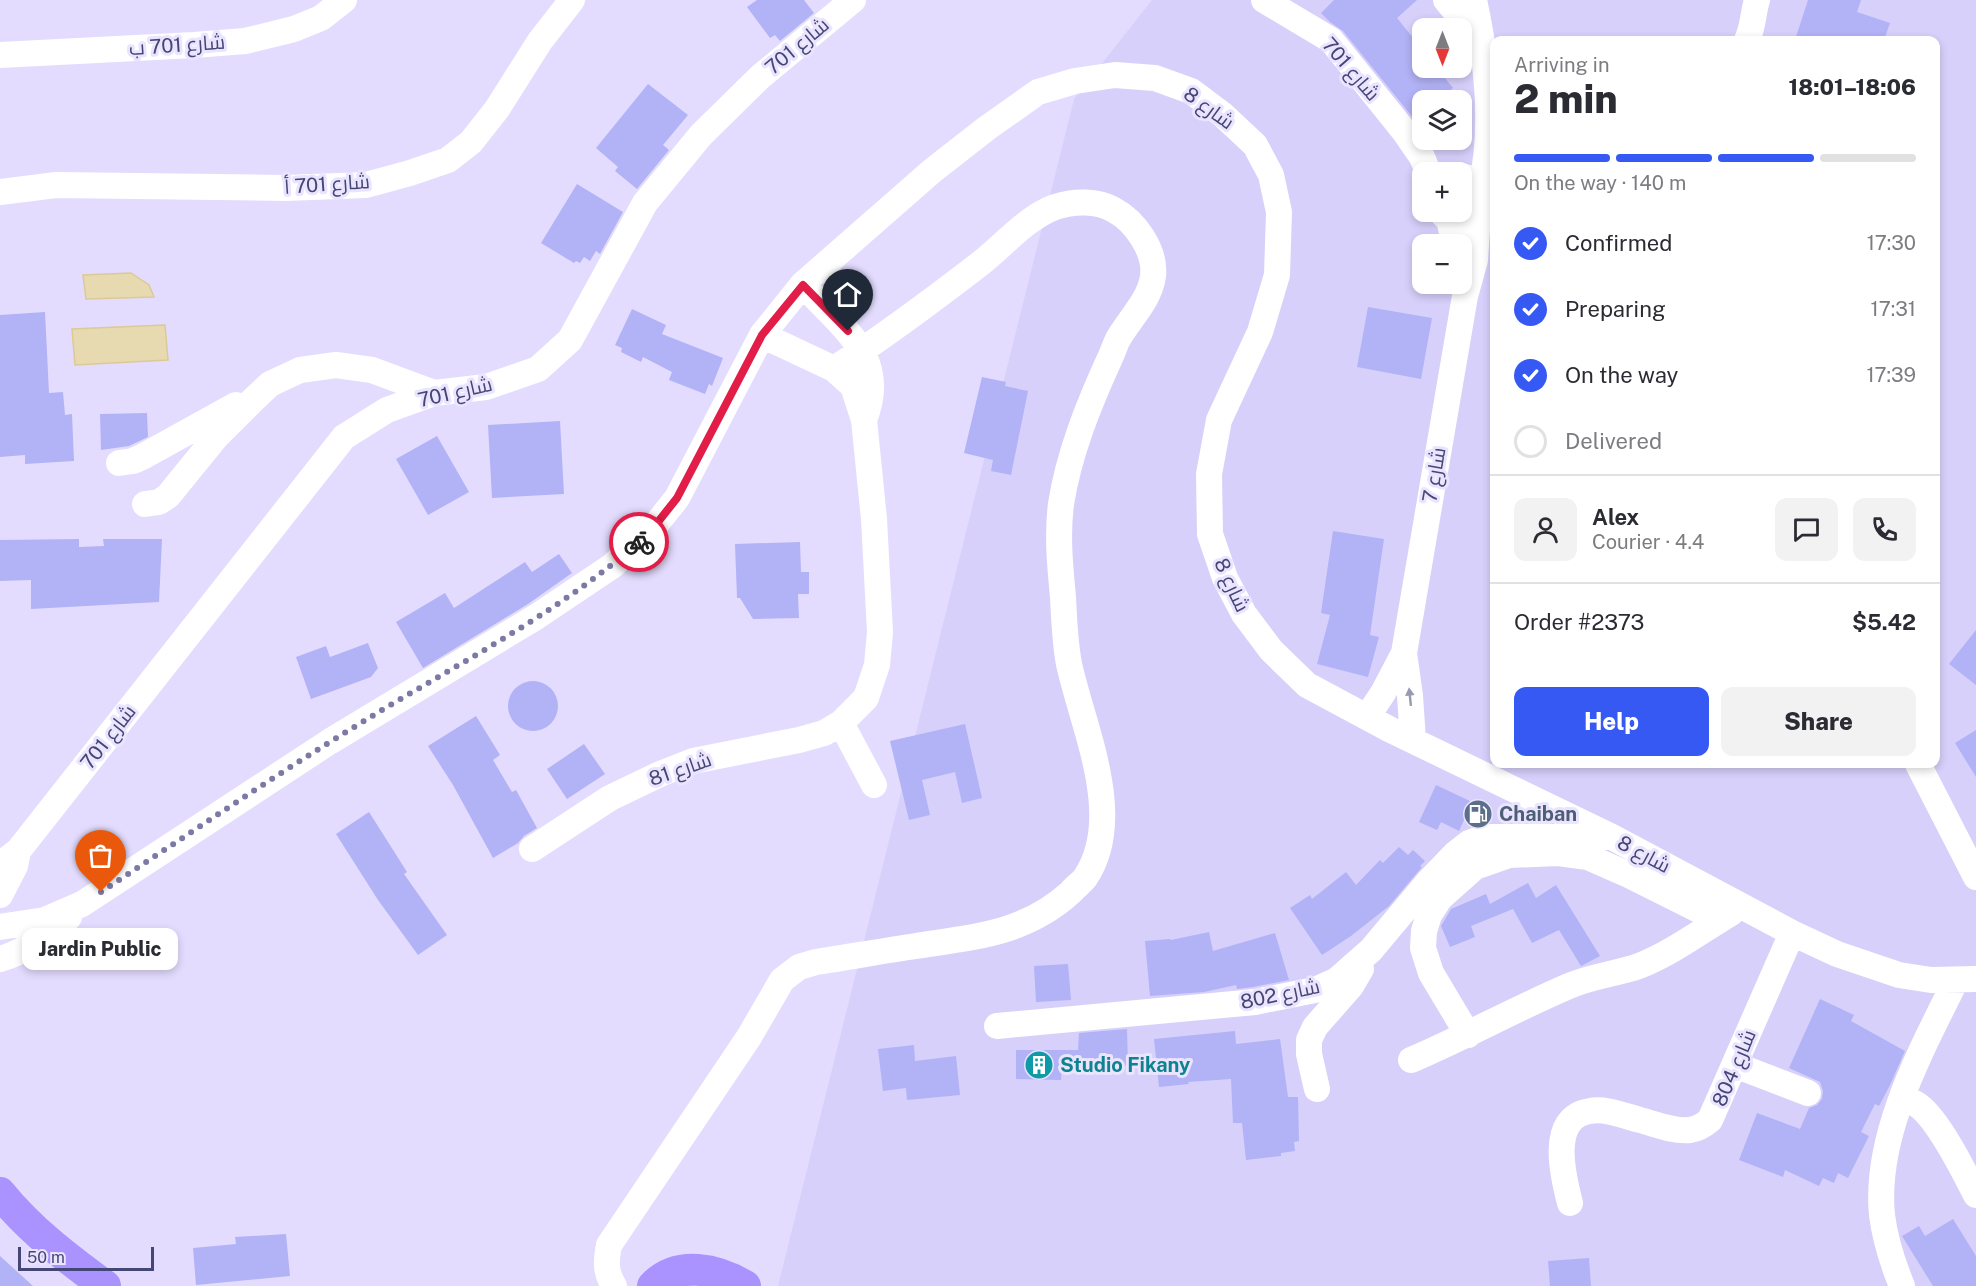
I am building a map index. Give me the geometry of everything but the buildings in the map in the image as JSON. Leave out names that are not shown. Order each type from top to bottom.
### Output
[{"type":"main road","points":[[0,1193],[31,1228],[56,1250],[105,1286]]},
{"type":"main road","points":[[653,1286],[668,1274],[685,1269],[729,1276],[745,1286]]},
{"type":"street","name":"شارع 701 ب","points":[[0,55],[194,45],[245,40],[294,29],[321,18],[344,0]]},
{"type":"street","name":"شارع 701 أ","points":[[0,192],[56,185],[285,188],[366,185],[411,173],[448,160],[471,142],[497,109],[540,40],[572,0]]},
{"type":"street","name":"شارع 701","points":[[0,895],[15,866],[9,859],[344,437],[387,410],[434,393],[486,387],[538,369],[570,340],[645,203],[694,143],[760,77],[853,0]]},
{"type":"street","name":"شارع 701","points":[[1264,0],[1330,40],[1404,131],[1423,162]]},
{"type":"street","points":[[1446,0],[1482,42]]},
{"type":"street","points":[[1472,172],[1487,146],[1488,106],[1482,42],[1474,0]]},
{"type":"street","points":[[1749,36],[1758,0]]},
{"type":"street","name":"شارع 8","points":[[0,959],[31,946],[51,933],[82,904],[329,742],[536,617],[612,566],[650,532],[677,498],[762,335],[803,285],[932,171],[1038,92],[1075,81],[1115,75],[1155,78],[1191,91],[1223,115],[1255,145],[1271,175],[1280,212],[1277,274],[1260,332],[1219,420],[1209,474],[1210,534],[1225,578],[1244,614],[1271,650],[1307,685],[1413,740],[1612,837],[1792,933],[1837,954],[1899,975],[1931,980],[1966,979]]},
{"type":"street","name":"شارع 7","points":[[1472,183],[1484,196],[1483,206],[1478,215],[1475,260],[1472,266]]},
{"type":"street","points":[[614,1286],[608,1277],[605,1264],[609,1245],[749,1037],[782,980],[800,967],[816,962],[988,935],[1029,920],[1058,904],[1084,879],[1098,852],[1102,830],[1102,806],[1087,730],[1068,661],[1059,552],[1059,520],[1076,443],[1100,377],[1117,341],[1150,290],[1154,272],[1152,256],[1133,225],[1113,209],[1098,204],[1076,202],[1054,208],[1036,217],[983,261],[863,351],[834,369]]},
{"type":"street","points":[[1472,220],[1478,215]]},
{"type":"street","name":"شارع 81","points":[[803,285],[848,331],[863,351],[873,387],[871,404],[864,420]]},
{"type":"street","name":"شارع 7","points":[[1404,653],[1462,294]]},
{"type":"street","name":"شارع 81","points":[[532,849],[610,798],[660,774],[693,761],[824,733],[841,723],[866,698],[877,665],[880,632],[874,519],[864,420],[853,386],[834,369],[762,335]]},
{"type":"street","points":[[145,504],[159,502],[168,496],[216,437],[270,384],[300,370],[336,365],[372,370],[434,393]]},
{"type":"street","points":[[119,463],[133,462],[237,405],[252,401]]},
{"type":"street","points":[[1367,717],[1383,693],[1404,653]]},
{"type":"street","points":[[1404,653],[1413,740]]},
{"type":"street","points":[[841,723],[874,785]]},
{"type":"street","points":[[1920,768],[1939,800],[1976,877]]},
{"type":"street","name":"شارع 802","points":[[997,1026],[1203,1008],[1288,997],[1315,990],[1337,980],[1371,950],[1428,882],[1468,843],[1485,837],[1612,837]]},
{"type":"street","points":[[1468,1035],[1431,973],[1423,948],[1423,939],[1429,915],[1440,897],[1475,867],[1509,855],[1558,854],[1588,857],[1620,870],[1719,920]]},
{"type":"street","name":"شارع 8","points":[[0,927],[45,920],[82,904]]},
{"type":"street","points":[[1411,1060],[1569,986],[1595,976],[1639,966],[1669,951],[1741,906]]},
{"type":"street","name":"شارع 804","points":[[1570,1203],[1560,1150],[1564,1131],[1571,1120],[1580,1113],[1592,1110],[1611,1112],[1674,1129],[1690,1130],[1702,1127],[1710,1120],[1716,1111],[1792,933]]},
{"type":"street","points":[[1317,1089],[1309,1054],[1309,1040],[1315,1028],[1351,986],[1371,950]]},
{"type":"street","points":[[1902,1286],[1887,1240],[1882,1215],[1881,1190],[1888,1142],[1915,1062],[1966,979]]},
{"type":"street","points":[[1735,1065],[1808,1093]]},
{"type":"street","points":[[1902,1097],[1917,1103],[1928,1113],[1976,1195]]},
{"type":"shaded area","points":[[1152,0],[1976,0],[1976,1286],[778,1286],[1074,99]]},
{"type":"shaded area","points":[[131,273],[149,285],[154,297],[86,299],[83,275]]},
{"type":"shaded area","points":[[165,325],[168,360],[75,365],[72,329]]},
{"type":"way so far","points":[[101,892],[329,742],[536,617],[612,566],[639,542]]},
{"type":"place","name":"Chaiban","points":[[1478,814]]},
{"type":"place","name":"Jardin Public","points":[[101,892]]},
{"type":"place","name":"Studio Fikany","points":[[1039,1065]]},
{"type":"route","points":[[639,542],[677,498],[762,335],[803,285],[848,331]]}]
